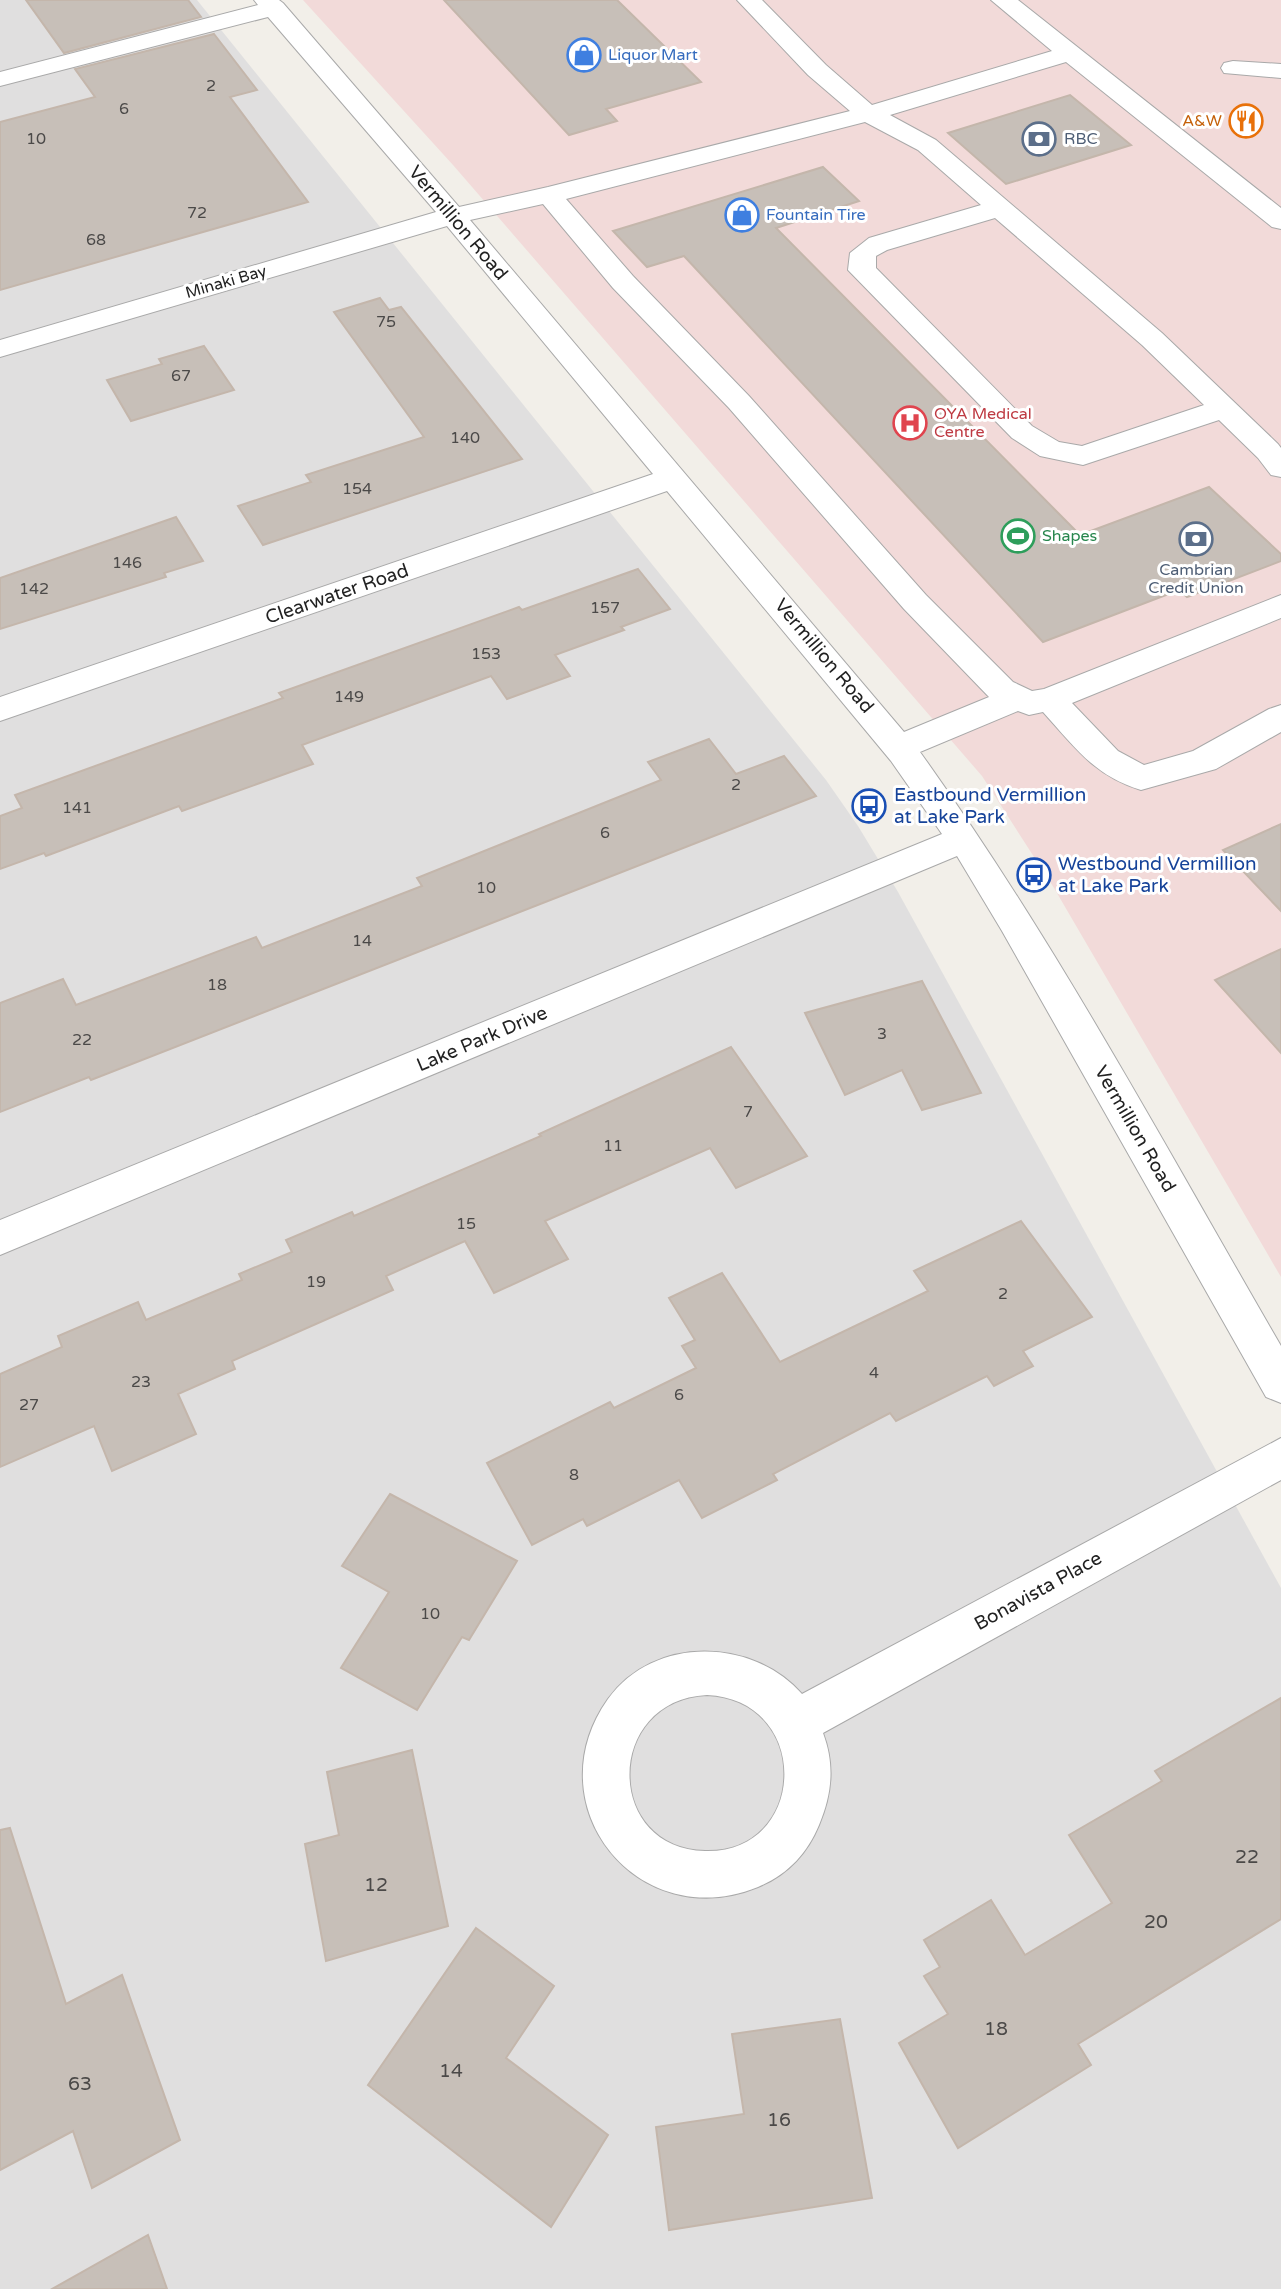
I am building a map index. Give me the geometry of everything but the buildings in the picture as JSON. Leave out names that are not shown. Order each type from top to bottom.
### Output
[{"type":"street","points":[[749,0],[817,69],[868,114],[927,145],[1152,339],[1224,408],[1281,468]]},
{"type":"street","points":[[1003,0],[1281,221]]},
{"type":"street","points":[[0,79],[271,4]]},
{"type":"street","name":"Vermillion Road","points":[[271,4],[452,215],[898,748],[964,839],[1047,976],[1281,1384]]},
{"type":"street","name":"Minaki Bay","points":[[0,349],[452,215],[549,195],[868,114],[1071,54]]},
{"type":"street","points":[[1233,68],[1281,71]]},
{"type":"street","points":[[549,195],[623,282],[739,402],[915,602],[1001,690],[1035,699],[1106,760],[1141,778],[1204,760],[1281,717]]},
{"type":"street","points":[[1000,208],[878,244],[863,253],[862,270],[1022,432],[1050,449],[1083,456],[1224,408]]},
{"type":"street","name":"Clearwater Road","points":[[0,709],[673,478]]},
{"type":"street","points":[[898,748],[1281,606]]},
{"type":"street","name":"Lake Park Drive","points":[[0,1238],[964,839]]},
{"type":"street","name":"Bonavista Place","points":[[794,1724],[1281,1458]]},
{"type":"street","points":[[702,1671],[729,1674],[755,1684],[777,1701],[794,1724],[806,1753],[808,1786],[800,1818],[782,1845],[755,1865],[724,1875],[691,1875],[660,1864],[633,1843],[615,1816],[605,1785],[609,1747],[614,1729],[629,1706],[649,1687],[674,1676],[702,1671]]},
{"type":"shaded area","points":[[0,0],[197,0],[826,780],[898,892],[1281,1588],[1281,2289],[0,2289]]},
{"type":"shaded area","points":[[303,0],[1281,0],[1281,1277],[1054,888],[982,776],[453,165]]},
{"type":"place","name":"Liquor Mart","points":[[584,55]]},
{"type":"place","name":"A&W","points":[[1246,121]]},
{"type":"place","name":"RBC","points":[[1039,139]]},
{"type":"place","name":"Fountain Tire","points":[[742,215]]},
{"type":"place","name":"OYA Medical Centre","points":[[910,423]]},
{"type":"place","name":"Shapes","points":[[1018,536]]},
{"type":"place","name":"Cambrian Credit Union","points":[[1196,539]]},
{"type":"place","name":"Eastbound Vermillion at Lake Park","points":[[869,806]]},
{"type":"place","name":"Westbound Vermillion at Lake Park","points":[[1034,875]]}]
